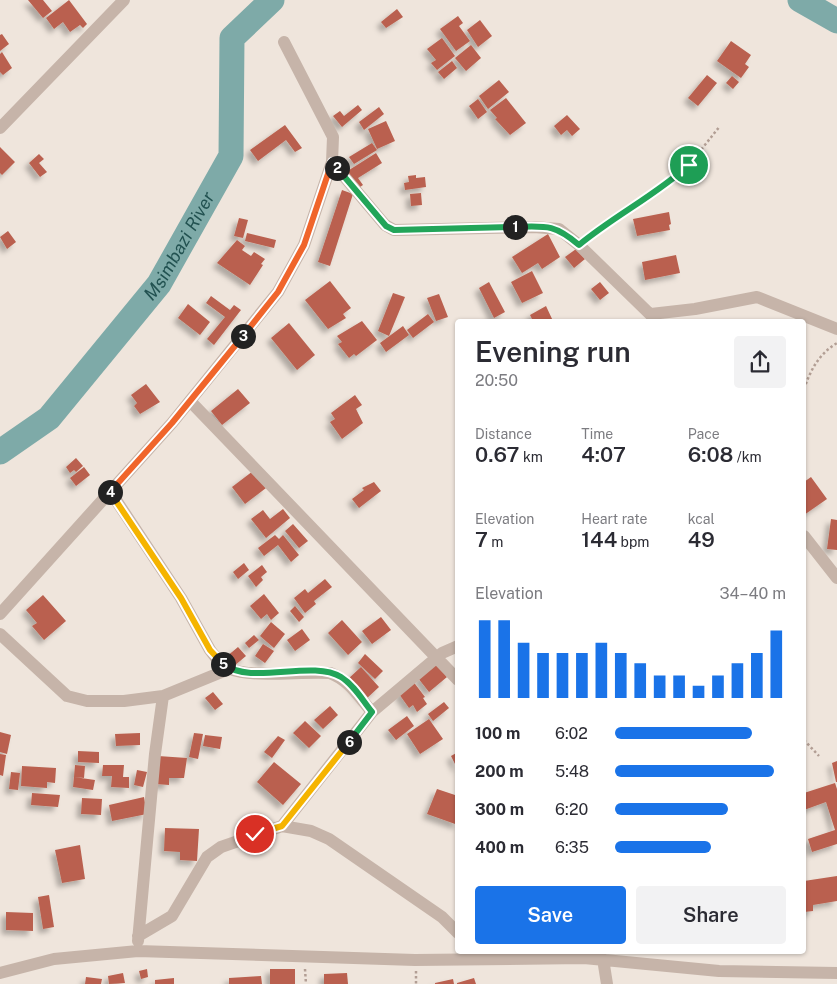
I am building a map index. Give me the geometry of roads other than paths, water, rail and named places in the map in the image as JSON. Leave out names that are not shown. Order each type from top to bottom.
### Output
[{"type":"street","points":[[0,128],[124,0]]},
{"type":"street","points":[[0,614],[190,401],[278,292],[304,245],[332,162],[333,137],[284,42]]},
{"type":"street","points":[[332,162],[386,226],[394,230],[552,227],[558,229],[579,245],[654,318],[757,296],[837,329]]},
{"type":"street","points":[[190,401],[455,677]]},
{"type":"street","points":[[110,491],[176,590],[210,650],[230,669]]},
{"type":"street","points":[[806,539],[837,578]]},
{"type":"street","points":[[0,634],[67,696],[87,701],[124,701],[164,696],[230,669],[250,672],[330,673],[341,677],[352,687],[372,712]]},
{"type":"street","points":[[282,826],[372,712],[436,658],[455,647]]},
{"type":"street","points":[[138,951],[154,754],[164,696]]},
{"type":"street","points":[[138,936],[172,916],[211,852],[282,826],[311,831],[329,839],[442,917],[455,931]]},
{"type":"street","points":[[0,974],[54,959],[138,951],[378,959],[465,954],[583,954],[603,959],[718,970],[837,973]]},
{"type":"street","points":[[603,959],[607,984]]},
{"type":"waterway","name":"Msimbazi River","points":[[0,452],[49,418],[159,284],[231,156],[232,38],[272,0]]},
{"type":"waterway","name":"Msimbazi River","points":[[800,0],[837,21]]}]
